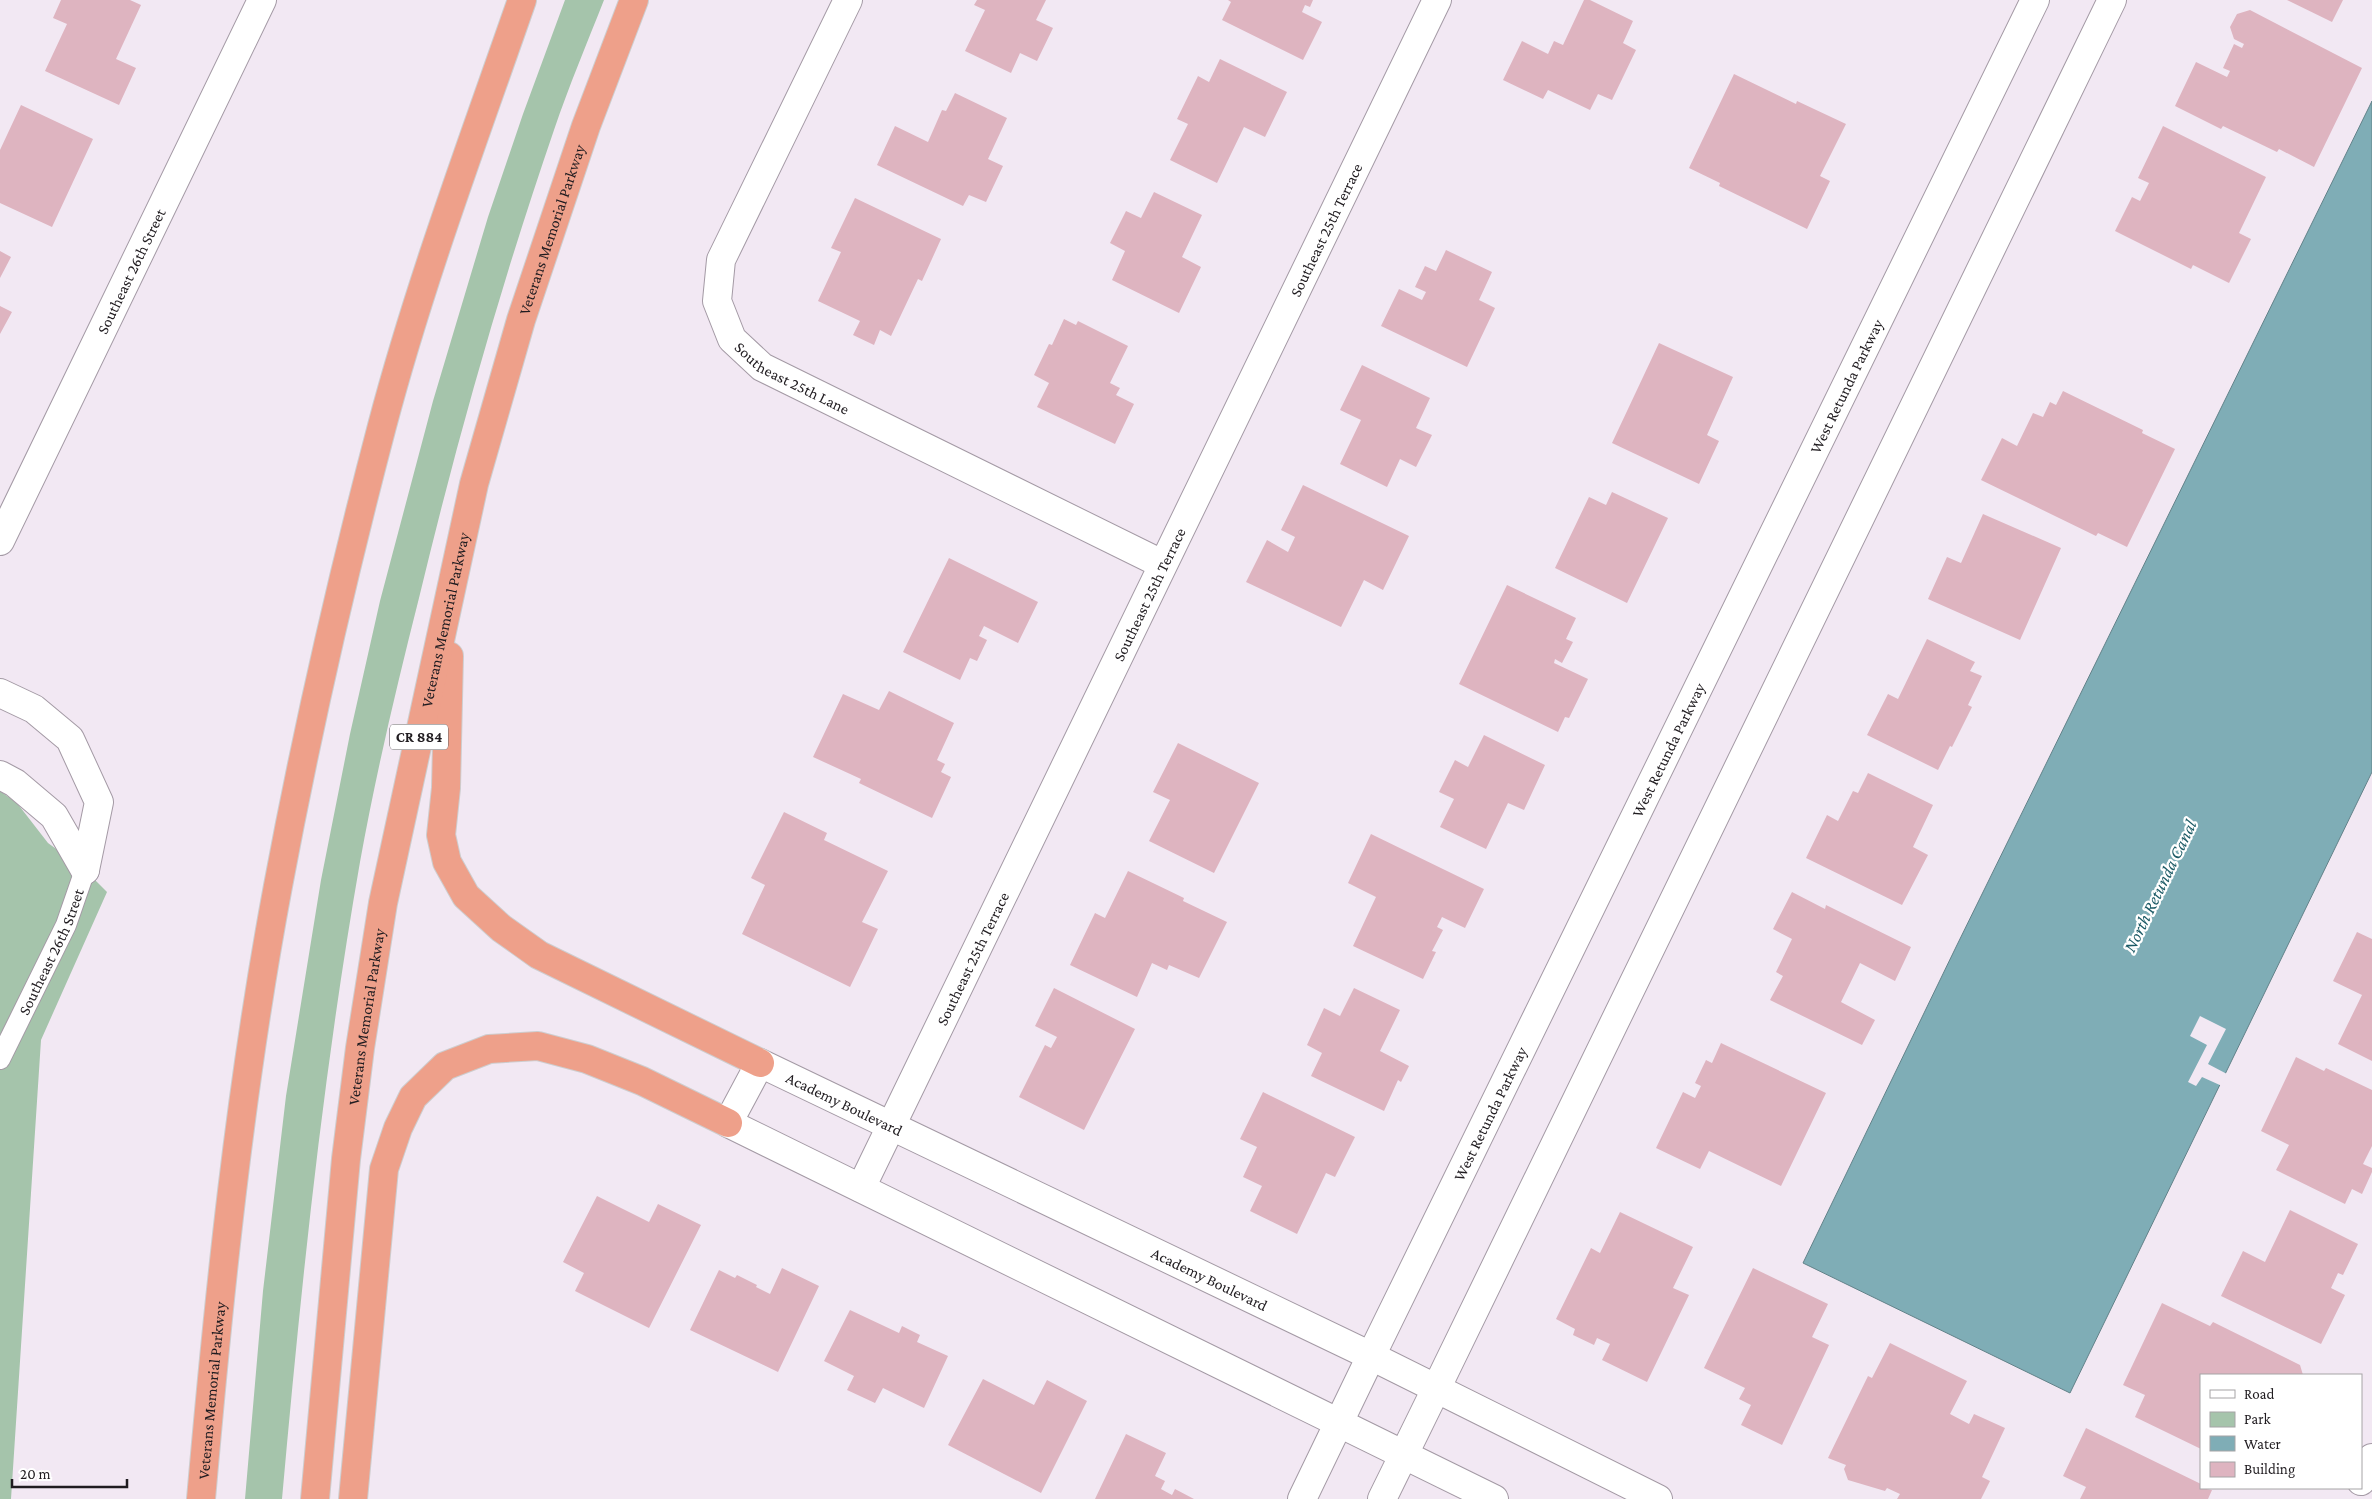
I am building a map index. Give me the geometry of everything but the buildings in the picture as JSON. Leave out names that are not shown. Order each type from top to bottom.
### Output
[{"type":"highway","name":"Veterans Memorial Parkway","points":[[202,1499],[212,1383],[244,1103],[277,888],[332,625],[383,422],[419,303],[522,0]]},
{"type":"highway","name":"Veterans Memorial Parkway","points":[[315,1499],[346,1159],[360,1048],[383,903],[474,484],[522,320],[586,126],[634,0]]},
{"type":"highway","points":[[450,594],[446,788],[441,835],[446,862],[466,896],[501,928],[539,955],[760,1064]]},
{"type":"highway","points":[[353,1499],[384,1169],[398,1128],[413,1097],[445,1066],[462,1059],[488,1049],[538,1046],[587,1059],[642,1081],[728,1123]]},
{"type":"street","name":"Southeast 26th Street","points":[[0,541],[262,0]]},
{"type":"street","name":"Southeast 25th Lane","points":[[848,0],[721,260],[717,301],[732,339],[762,367],[1162,564]]},
{"type":"street","name":"Southeast 25th Terrace","points":[[861,1188],[1437,0]]},
{"type":"street","name":"West Retunda Parkway","points":[[1302,1499],[2035,0]]},
{"type":"street","points":[[1382,1499],[2112,0]]},
{"type":"street","points":[[0,693],[34,709],[70,739],[99,802],[85,870]]},
{"type":"street","points":[[0,775],[15,783],[54,816],[85,870]]},
{"type":"street","name":"Academy Boulevard","points":[[760,1064],[1371,1356],[1658,1499]]},
{"type":"street","points":[[760,1064],[728,1123],[1494,1499]]},
{"type":"street","points":[[2362,1480],[2372,1458]]},
{"type":"lane","name":"Southeast 26th Street","points":[[0,1058],[66,926],[85,870]]},
{"type":"green space","points":[[565,0],[604,0],[554,130],[498,304],[449,480],[403,663],[366,829],[335,1021],[305,1259],[282,1499],[245,1499],[263,1291],[286,1096],[321,880],[350,734],[380,601],[433,401],[488,217]]},
{"type":"green space","points":[[0,791],[17,803],[48,843],[85,870],[107,892],[41,1040],[11,1499],[0,1499]]},
{"type":"water","name":"North Retunda Canal","points":[[2372,101],[2372,772],[2070,1393],[1803,1263],[1956,947]]},
{"type":"pier","points":[[2200,1016],[2226,1029],[2208,1064],[2227,1074],[2222,1086],[2202,1077],[2196,1086],[2188,1082],[2207,1045],[2190,1036]]}]
